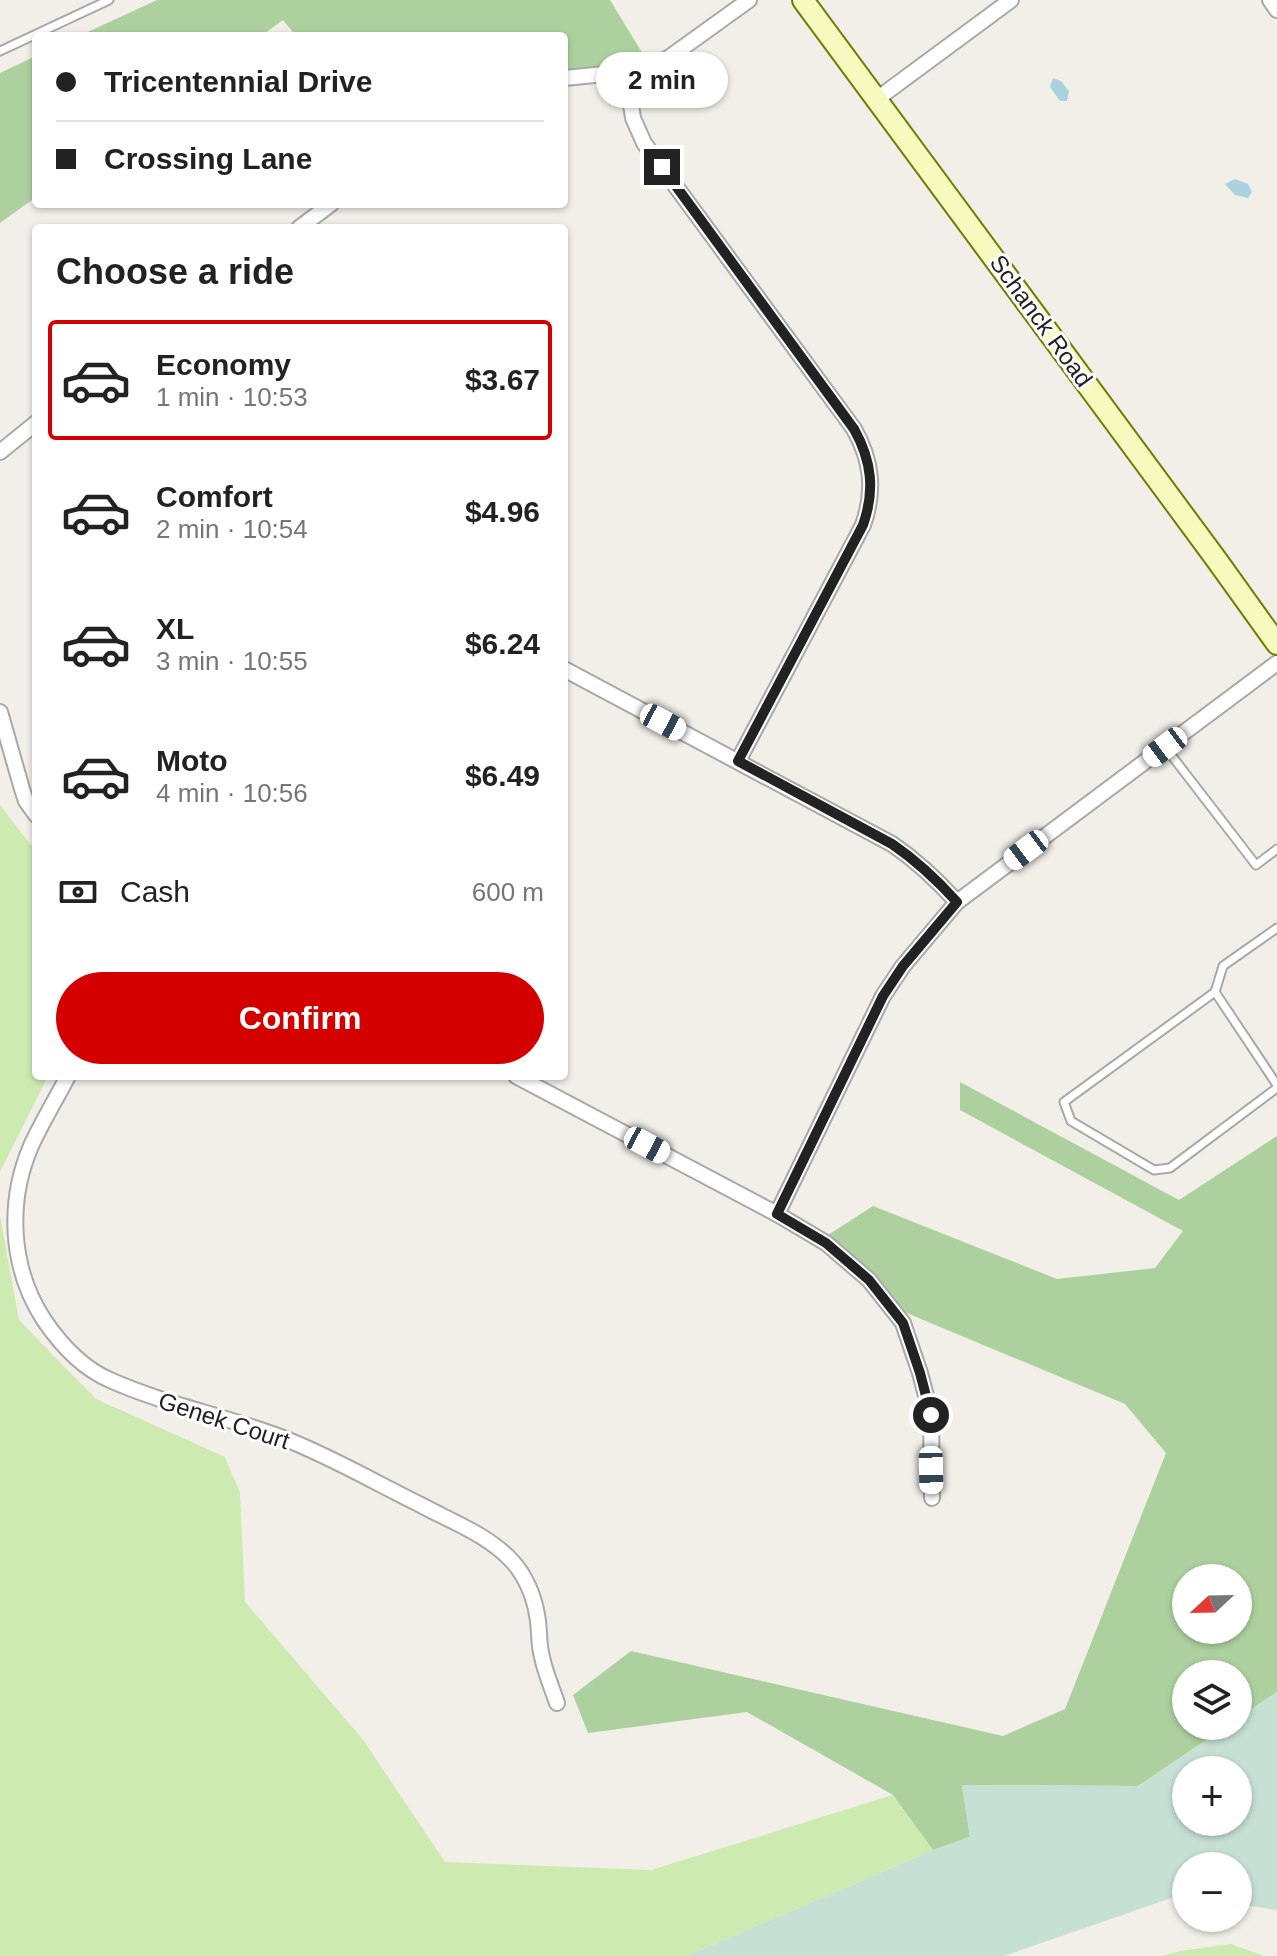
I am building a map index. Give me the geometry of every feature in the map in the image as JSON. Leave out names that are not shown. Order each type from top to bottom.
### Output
[{"type":"street","points":[[568,78],[626,72],[667,59],[749,0]]},
{"type":"street","name":"Schanck Road","points":[[803,0],[1277,644]]},
{"type":"street","points":[[877,99],[1011,0]]},
{"type":"street","points":[[1270,0],[1277,10]]},
{"type":"street","points":[[626,72],[633,118],[644,143],[854,429],[870,467],[871,489],[863,525],[738,761]]},
{"type":"street","points":[[304,224],[326,208]]},
{"type":"street","points":[[0,452],[32,426]]},
{"type":"street","points":[[777,1214],[883,996],[903,966],[957,902],[1277,663]]},
{"type":"street","points":[[568,671],[892,844],[931,874],[957,902]]},
{"type":"street","points":[[0,712],[22,789],[32,809]]},
{"type":"street","name":"Genek Court","points":[[66,1080],[31,1147],[16,1202],[18,1257],[40,1313],[56,1337],[75,1357],[107,1379],[164,1401],[282,1437],[484,1538],[512,1562],[530,1588],[537,1614],[541,1657],[557,1703]]},
{"type":"street","points":[[524,1080],[777,1214],[826,1243],[869,1280],[903,1323],[920,1373],[931,1415],[932,1498]]},
{"type":"lane","points":[[41,32],[109,0]]},
{"type":"lane","points":[[0,51],[32,36]]},
{"type":"lane","points":[[1165,747],[1256,865],[1277,849]]},
{"type":"lane","points":[[1215,992],[1277,1086],[1170,1168],[1154,1170],[1071,1121],[1064,1102],[1215,992],[1223,966],[1277,928]]},
{"type":"green space","points":[[157,0],[610,0],[649,64],[568,77],[568,32],[293,32],[283,20],[266,32],[88,32]]},
{"type":"green space","points":[[32,58],[32,200],[0,223],[0,73]]},
{"type":"green space","points":[[0,805],[32,845],[32,1080],[46,1080],[0,1172]]},
{"type":"green space","points":[[960,1082],[1179,1200],[1277,1136],[1277,1692],[1252,1709],[1252,1660],[1172,1660],[1172,1740],[1206,1740],[1182,1756],[1172,1756],[1172,1763],[1138,1786],[962,1785],[970,1837],[933,1850],[893,1795],[747,1712],[588,1733],[573,1695],[631,1651],[1003,1736],[1065,1709],[1166,1453],[1125,1404],[897,1309],[828,1235],[873,1206],[1057,1279],[1155,1268],[1183,1231],[960,1110]]},
{"type":"green space","points":[[0,1216],[19,1320],[96,1399],[225,1457],[240,1493],[245,1602],[364,1741],[445,1862],[651,1870],[893,1795],[933,1850],[687,1956],[0,1956]]},
{"type":"green space","points":[[1277,1692],[1277,1910],[1252,1906],[1252,1852],[1172,1852],[1172,1898],[1004,1956],[687,1956],[970,1837],[962,1785],[1138,1786],[1172,1763],[1172,1836],[1252,1836],[1252,1756],[1182,1756],[1206,1740],[1252,1740],[1252,1709]]},
{"type":"green space","points":[[1231,1944],[1264,1956],[1161,1956],[1180,1951]]},
{"type":"water","points":[[1053,78],[1061,81],[1069,91],[1067,101],[1060,101],[1050,87]]},
{"type":"water","points":[[1235,179],[1248,184],[1252,192],[1248,198],[1235,195],[1225,184]]},
{"type":"route","points":[[662,167],[854,429],[870,467],[871,489],[863,525],[738,761],[892,844],[931,874],[957,902],[903,966],[883,996],[777,1214],[826,1243],[869,1280],[903,1323],[931,1415]]}]
